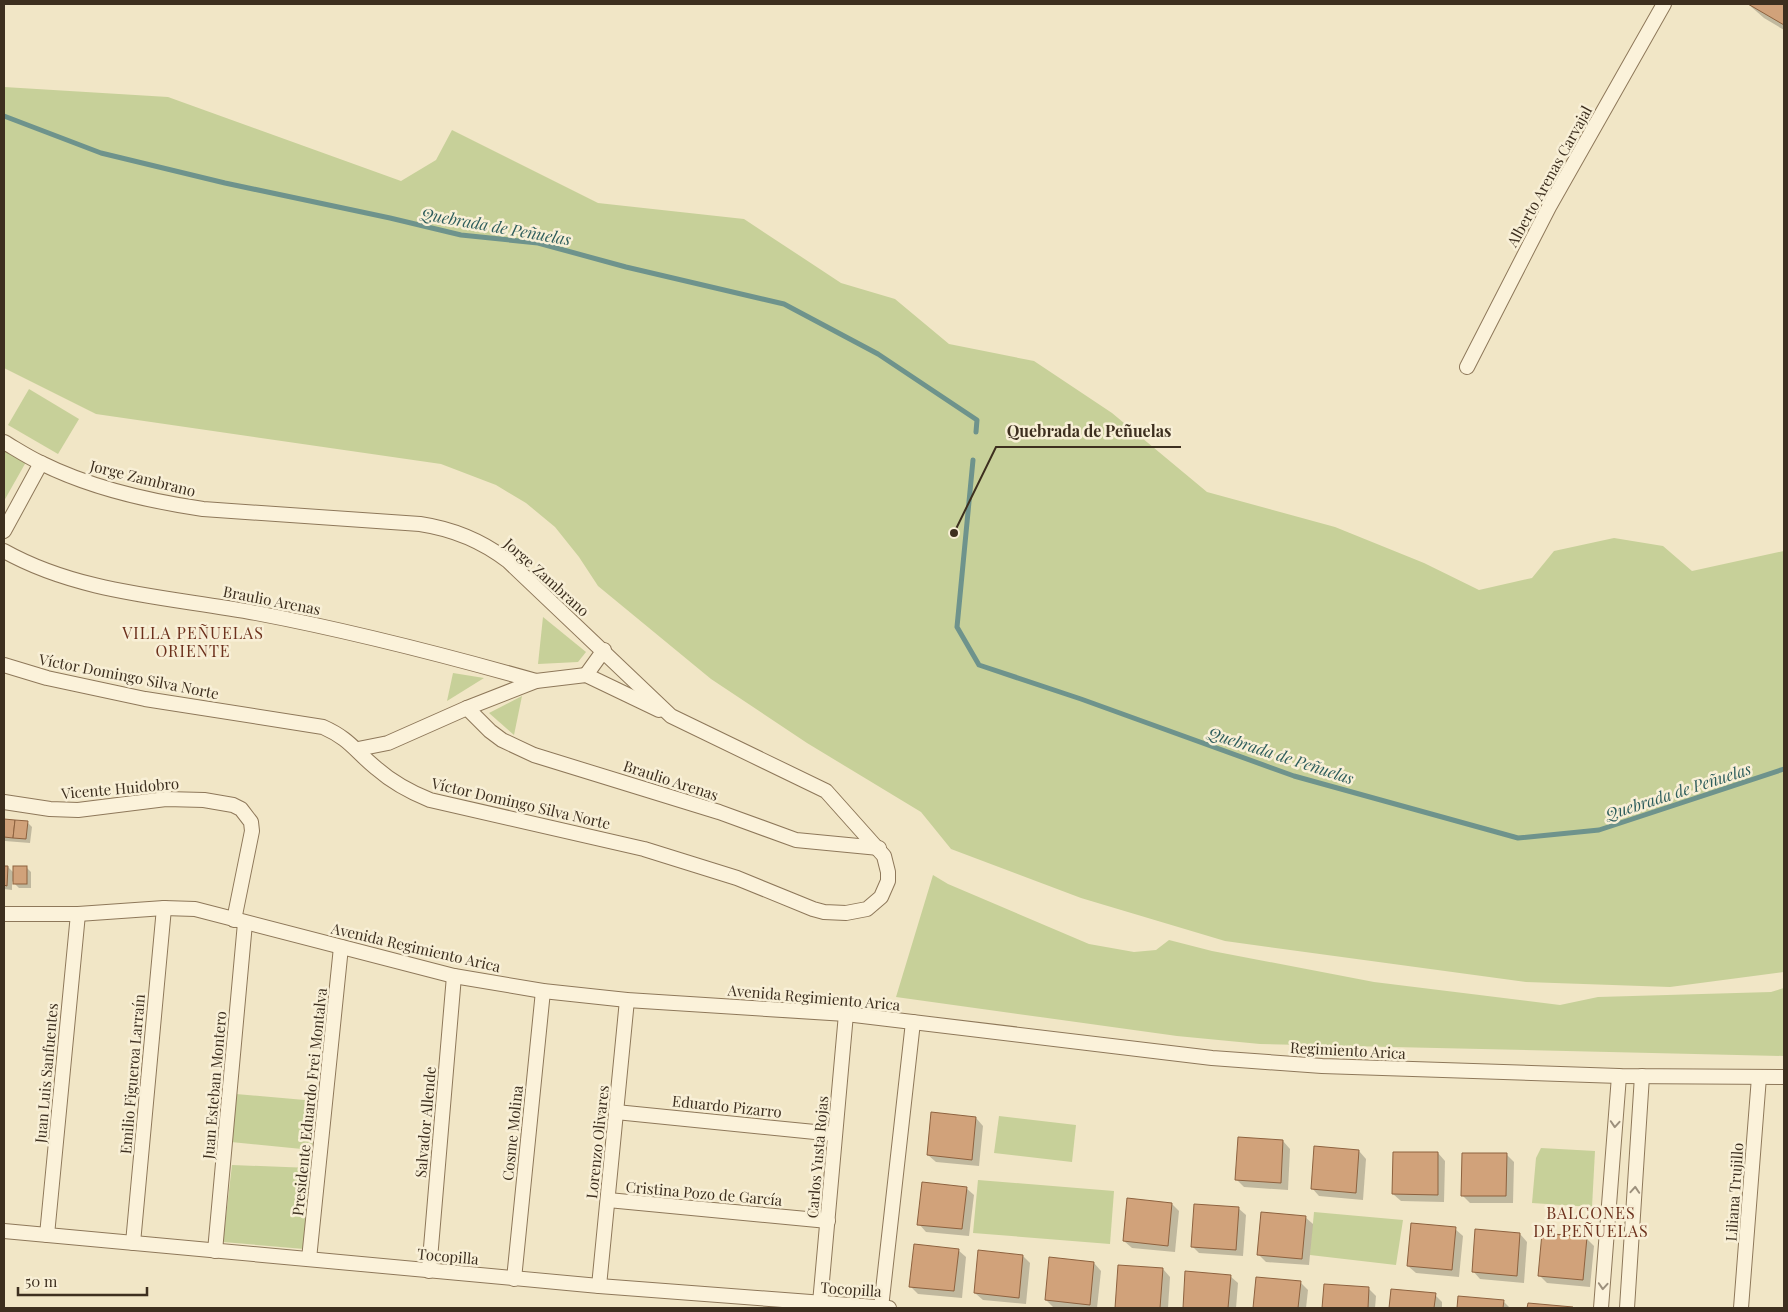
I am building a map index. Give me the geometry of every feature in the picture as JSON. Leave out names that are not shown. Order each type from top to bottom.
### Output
[{"type":"street","name":"Alberto Arenas Carvajal","points":[[1467,367],[1549,207],[1664,4]]},
{"type":"street","name":"Jorge Zambrano","points":[[4,442],[41,463],[78,478],[117,491],[174,505],[203,509],[420,524],[451,530],[481,542],[508,560],[671,716],[826,791],[879,848],[887,864],[888,881],[881,897],[867,909]]},
{"type":"street","points":[[4,531],[41,463]]},
{"type":"street","name":"Braulio Arenas","points":[[4,552],[38,568],[88,585],[257,613],[327,628],[467,662],[536,682]]},
{"type":"street","points":[[586,675],[604,650]]},
{"type":"street","name":"Víctor Domingo Silva Norte","points":[[4,665],[48,678],[145,699],[323,727],[344,738],[386,777],[430,800],[644,849],[737,878],[813,909],[836,913],[867,909]]},
{"type":"street","points":[[358,750],[388,743],[467,708],[536,682],[586,675],[671,716]]},
{"type":"street","name":"Braulio Arenas","points":[[467,708],[502,740],[534,755],[718,812],[796,840],[879,848]]},
{"type":"street","name":"Vicente Huidobro","points":[[4,802],[50,809],[78,810],[183,798],[223,803],[241,809],[251,822],[252,831],[239,921]]},
{"type":"street","name":"Avenida Regimiento Arica","points":[[4,914],[78,914],[164,908],[195,909],[454,976],[543,991],[627,1000],[846,1014],[913,1022]]},
{"type":"street","name":"Emilio Figueroa Larraín","points":[[133,1243],[164,908]]},
{"type":"street","name":"Juan Luis Sanfuentes","points":[[48,1235],[78,914]]},
{"type":"street","name":"Juan Esteban Montero","points":[[214,1251],[239,921]]},
{"type":"street","name":"Presidente Eduardo Frei Montalva","points":[[309,1259],[341,947]]},
{"type":"street","name":"Salvador Allende","points":[[429,1271],[454,976]]},
{"type":"street","name":"Cosme Molina","points":[[514,1278],[543,991]]},
{"type":"street","name":"Lorenzo Olivares","points":[[599,1286],[627,1000]]},
{"type":"street","name":"Carlos Yusta Rojas","points":[[820,1303],[846,1014]]},
{"type":"street","points":[[881,1308],[913,1022]]},
{"type":"street","name":"Regimiento Arica","points":[[913,1022],[954,1025],[1212,1058],[1313,1066],[1619,1076],[1784,1078]]},
{"type":"street","points":[[1601,1308],[1619,1076]]},
{"type":"street","points":[[1627,1308],[1642,1076]]},
{"type":"street","name":"Liliana Trujillo","points":[[1741,1308],[1759,1077]]},
{"type":"street","name":"Eduardo Pizarro","points":[[616,1112],[836,1134]]},
{"type":"street","name":"Cristina Pozo de García","points":[[608,1200],[828,1221]]},
{"type":"street","name":"Tocopilla","points":[[4,1231],[599,1286],[889,1308]]},
{"type":"green space","name":"Quebrada de Peñuelas","points":[[4,87],[168,97],[401,181],[436,160],[452,130],[598,203],[744,219],[841,283],[895,299],[949,344],[1034,361],[1112,413],[1207,492],[1335,527],[1424,563],[1479,590],[1532,578],[1554,551],[1614,538],[1663,546],[1692,571],[1784,551],[1784,972],[1670,987],[1526,982],[1225,941],[1081,898],[951,849],[921,812],[807,743],[711,679],[598,586],[579,557],[555,527],[526,503],[496,485],[441,464],[96,414],[4,368]]},
{"type":"green space","points":[[29,389],[79,419],[58,454],[8,425]]},
{"type":"green space","points":[[4,450],[26,462],[4,501]]},
{"type":"green space","points":[[543,617],[586,652],[578,662],[538,664]]},
{"type":"green space","points":[[453,673],[484,678],[447,701]]},
{"type":"green space","points":[[522,696],[514,735],[489,713]]},
{"type":"green space","points":[[933,875],[948,884],[1089,944],[1134,952],[1156,950],[1169,940],[1212,951],[1374,982],[1560,1005],[1598,997],[1771,992],[1784,988],[1784,1056],[1260,1044],[1177,1036],[896,997]]},
{"type":"green space","points":[[236,1094],[316,1101],[312,1150],[231,1142]]},
{"type":"green space","points":[[999,1116],[1076,1125],[1072,1162],[994,1153]]},
{"type":"green space","points":[[1541,1148],[1595,1151],[1592,1207],[1532,1203],[1536,1158]]},
{"type":"green space","points":[[232,1165],[311,1168],[304,1249],[223,1242]]},
{"type":"green space","points":[[978,1180],[1114,1191],[1110,1244],[973,1233]]},
{"type":"green space","points":[[1314,1212],[1403,1220],[1396,1265],[1310,1255]]},
{"type":"building","points":[[1748,4],[1784,4],[1784,25]]},
{"type":"building","points":[[4,819],[15,820],[13,838],[4,837]]},
{"type":"building","points":[[15,820],[28,821],[26,839],[13,838]]},
{"type":"building","points":[[4,866],[8,866],[7,886],[4,885]]},
{"type":"building","points":[[13,866],[27,866],[27,884],[13,884]]},
{"type":"building","points":[[931,1112],[976,1117],[972,1160],[927,1155]]},
{"type":"building","points":[[1238,1137],[1283,1140],[1281,1183],[1235,1180]]},
{"type":"building","points":[[1314,1146],[1359,1150],[1356,1193],[1311,1189]]},
{"type":"building","points":[[1393,1152],[1438,1152],[1438,1195],[1392,1194]]},
{"type":"building","points":[[1462,1153],[1507,1153],[1506,1196],[1461,1196]]},
{"type":"building","points":[[922,1182],[967,1187],[962,1229],[917,1225]]},
{"type":"building","points":[[1127,1198],[1172,1203],[1168,1246],[1123,1241]]},
{"type":"building","points":[[1194,1204],[1239,1207],[1236,1250],[1191,1247]]},
{"type":"building","points":[[1261,1212],[1306,1216],[1302,1259],[1257,1255]]},
{"type":"building","points":[[1411,1223],[1456,1227],[1452,1270],[1407,1266]]},
{"type":"building","points":[[1475,1229],[1520,1233],[1517,1276],[1472,1272]]},
{"type":"building","points":[[1542,1233],[1587,1237],[1583,1280],[1538,1276]]},
{"type":"building","points":[[914,1244],[959,1249],[954,1291],[909,1287]]},
{"type":"building","points":[[978,1250],[1023,1255],[1019,1298],[974,1293]]},
{"type":"building","points":[[1049,1257],[1094,1262],[1090,1305],[1045,1300]]},
{"type":"building","points":[[1118,1265],[1163,1268],[1160,1308],[1115,1308]]},
{"type":"building","points":[[1185,1271],[1231,1275],[1228,1308],[1183,1308]]},
{"type":"building","points":[[1256,1277],[1301,1281],[1298,1308],[1253,1308]]},
{"type":"building","points":[[1324,1284],[1369,1287],[1368,1308],[1322,1308]]},
{"type":"building","points":[[1391,1289],[1436,1293],[1434,1308],[1389,1308]]},
{"type":"building","points":[[1458,1296],[1504,1300],[1503,1308],[1457,1308]]},
{"type":"building","points":[[1528,1303],[1573,1307],[1573,1308],[1527,1308]]},
{"type":"waterway","name":"Quebrada de Peñuelas","points":[[4,116],[101,153],[225,183],[461,235],[538,243],[626,267],[784,304],[878,354],[977,420],[976,432]]},
{"type":"waterway","name":"Quebrada de Peñuelas","points":[[973,460],[957,627],[979,665],[1081,699],[1294,776],[1518,838],[1599,830],[1784,769]]},
{"type":"place","name":"Quebrada de Peñuelas","points":[[954,533]]},
{"type":"district","name":"VILLA PEÑUELAS ORIENTE","points":[[193,641]]},
{"type":"district","name":"BALCONES DE PEÑUELAS","points":[[1591,1221]]}]
